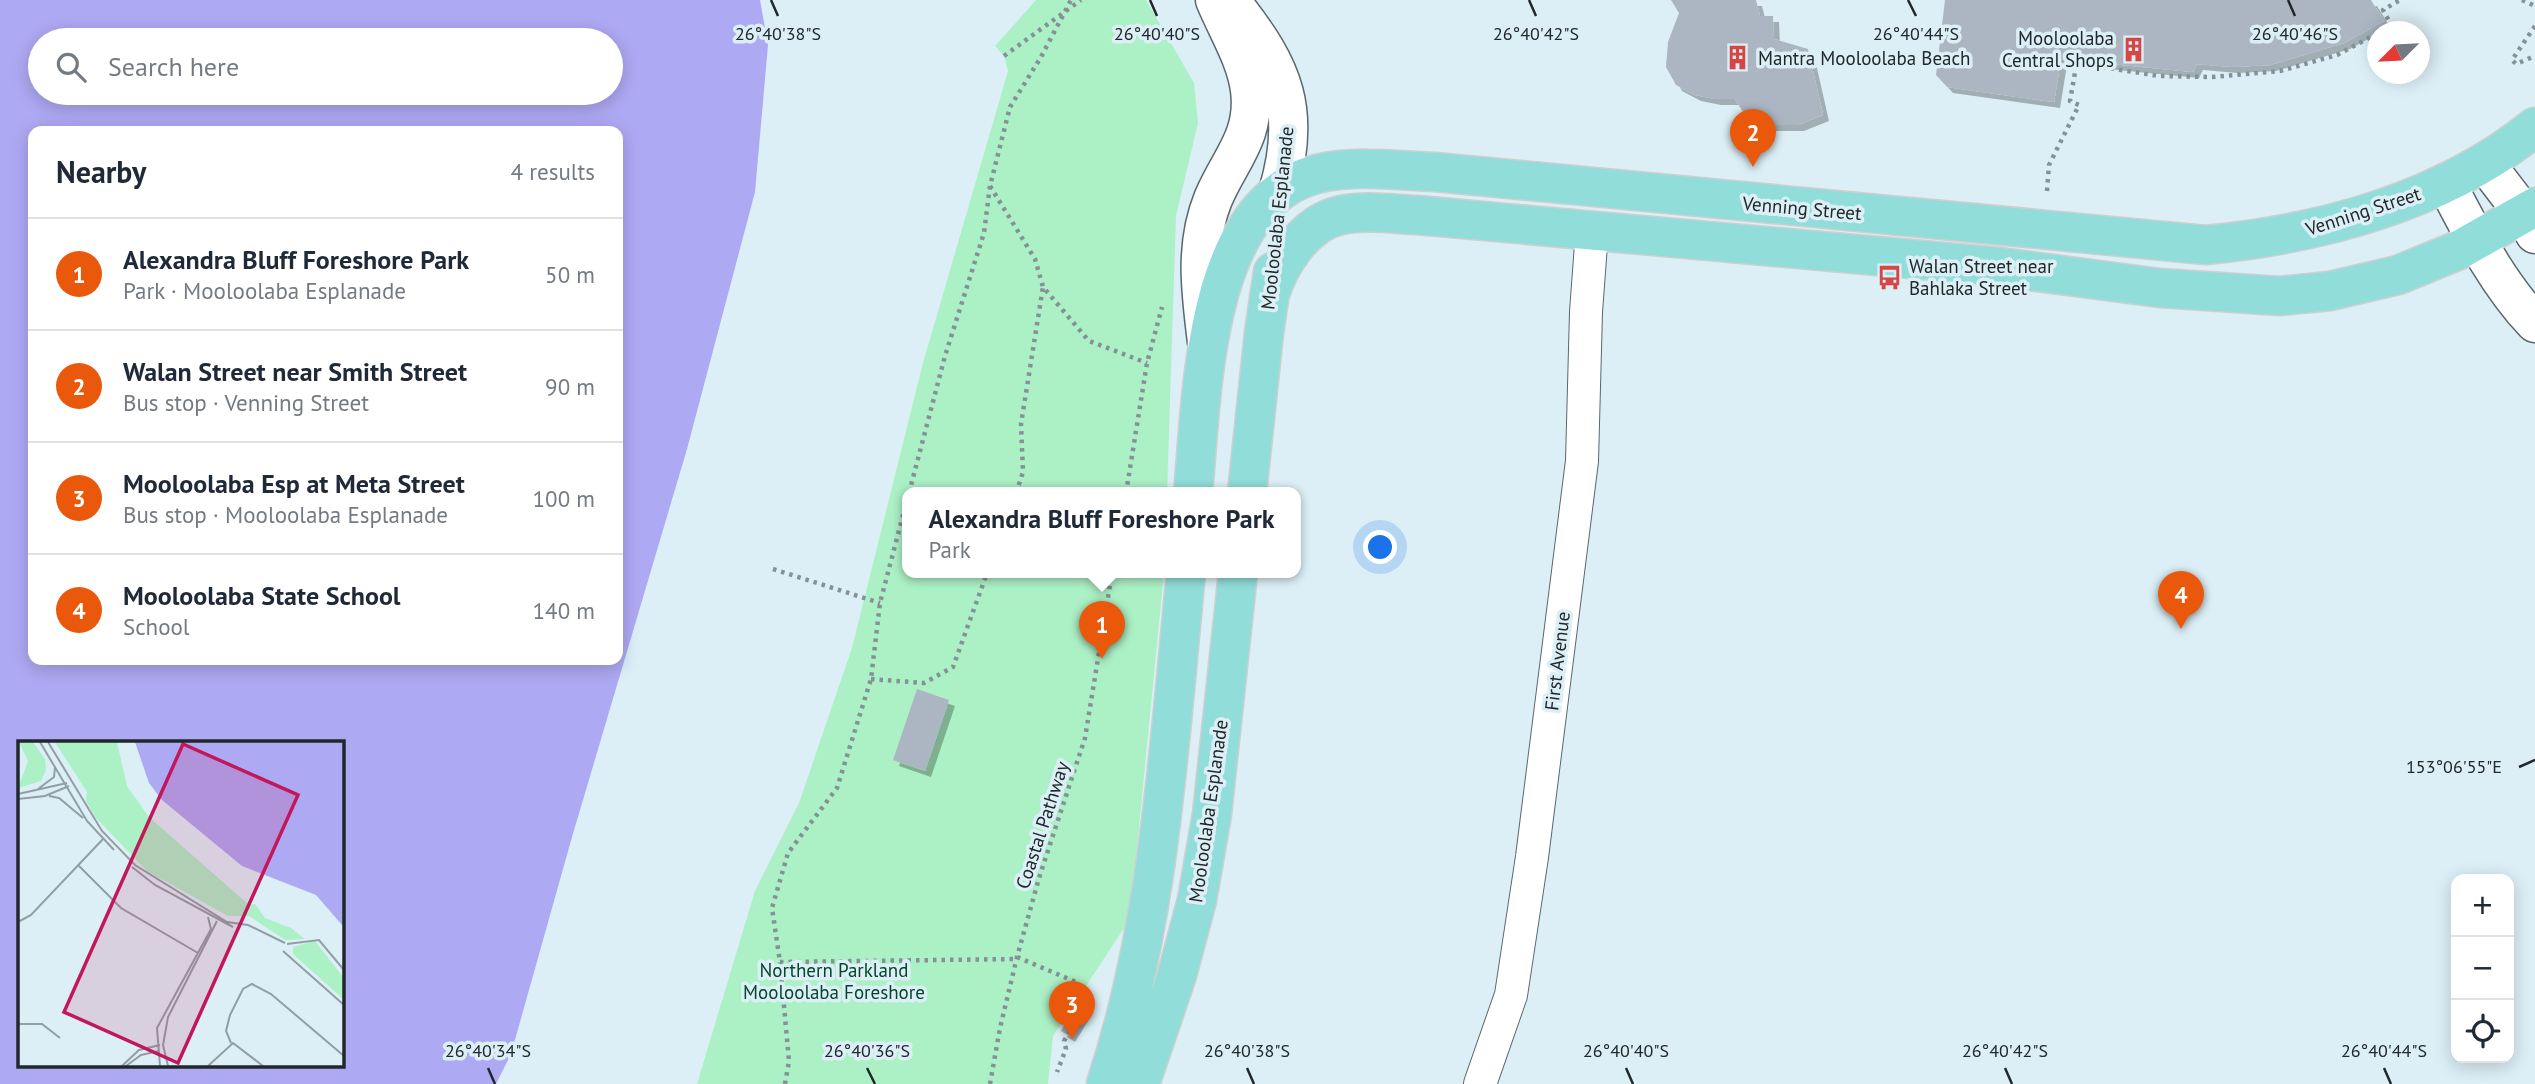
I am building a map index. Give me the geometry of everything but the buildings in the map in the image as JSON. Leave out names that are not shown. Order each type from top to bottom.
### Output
[{"type":"main road","name":"Mooloolaba Esplanade","points":[[1194,487],[1207,342],[1200,279],[1203,236],[1213,198],[1243,143],[1251,108],[1246,72],[1215,0]]},
{"type":"main road","name":"Mooloolaba Esplanade","points":[[1230,0],[1268,50],[1282,85],[1289,125],[1285,165],[1271,229],[1273,272],[1248,487]]},
{"type":"main road","name":"Venning Street","points":[[1207,342],[1230,263],[1240,239],[1254,217],[1278,192],[1308,176],[1340,170],[1435,172],[2206,245],[2293,233],[2391,205],[2446,183],[2486,163],[2535,127]]},
{"type":"main road","points":[[1269,297],[1275,276],[1291,251],[1320,225],[1341,215],[1417,215],[1592,230],[2000,267],[2160,288],[2267,296],[2330,291],[2379,281],[2445,257],[2531,218],[2486,163]]},
{"type":"main road","points":[[2446,183],[2476,241],[2518,303],[2535,323]]},
{"type":"main road","points":[[1106,1084],[1122,1036],[1136,979],[1146,919],[1157,846],[1185,578]]},
{"type":"main road","name":"Mooloolaba Esplanade","points":[[1140,1084],[1177,975],[1197,900],[1212,814],[1237,578]]},
{"type":"street","name":"First Avenue","points":[[1480,1084],[1511,995],[1532,857],[1582,461],[1586,312],[1592,230]]},
{"type":"path","points":[[910,487],[945,356],[984,233],[990,186],[1010,107],[1070,0]]},
{"type":"path","points":[[1004,56],[1081,0]]},
{"type":"path","points":[[2389,21],[2383,10],[2400,0]]},
{"type":"path","points":[[2522,0],[2535,6]]},
{"type":"path","points":[[2535,26],[2512,60],[2516,64],[2535,56]]},
{"type":"path","points":[[2046,199],[2049,165],[2079,105],[2070,101],[2077,62],[2159,76],[2212,77],[2280,71],[2337,55],[2367,39]]},
{"type":"path","points":[[990,186],[1035,259],[1043,287],[1089,341],[1147,363]]},
{"type":"path","points":[[1018,487],[1023,472],[1021,424],[1043,287]]},
{"type":"path","points":[[785,1084],[789,1061],[772,908],[788,853],[837,788],[871,678],[880,603],[902,517]]},
{"type":"path","points":[[773,569],[880,603]]},
{"type":"path","points":[[871,678],[924,683],[953,667],[984,578]]},
{"type":"path","name":"Coastal Pathway","points":[[990,1084],[1017,958],[1039,878],[1085,738],[1111,578]]},
{"type":"path","points":[[780,962],[1017,958],[1076,982],[1085,993],[1083,1007],[1064,1041],[1066,1049],[1057,1073]]},
{"type":"green space","name":"Northern Parkland Mooloolaba Foreshore","points":[[1036,0],[1146,0],[1194,83],[1198,123],[1176,216],[1167,487],[902,487],[902,578],[1164,578],[1130,919],[1053,1036],[1048,1084],[697,1084],[755,891],[799,803],[852,648],[923,363],[1008,71],[1004,56],[995,46]]},
{"type":"shaded area","points":[[0,0],[760,0],[768,45],[755,192],[687,449],[623,665],[623,126],[28,126],[28,665],[623,665],[511,1054],[496,1084],[0,1084]]},
{"type":"place","name":"Mooloolaba Central Shops","points":[[2134,49]]},
{"type":"place","name":"Mantra Mooloolaba Beach","points":[[1738,58]]},
{"type":"place","name":"Walan Street near Smith Street","points":[[1753,167]]},
{"type":"place","name":"Walan Street near Bahlaka Street","points":[[1889,277]]},
{"type":"place","name":"Mooloolaba State School","points":[[2181,629]]},
{"type":"place","name":"Alexandra Bluff Foreshore Park","points":[[1102,659]]},
{"type":"place","name":"Mooloolaba Esp at Meta Street","points":[[1072,1039]]}]
